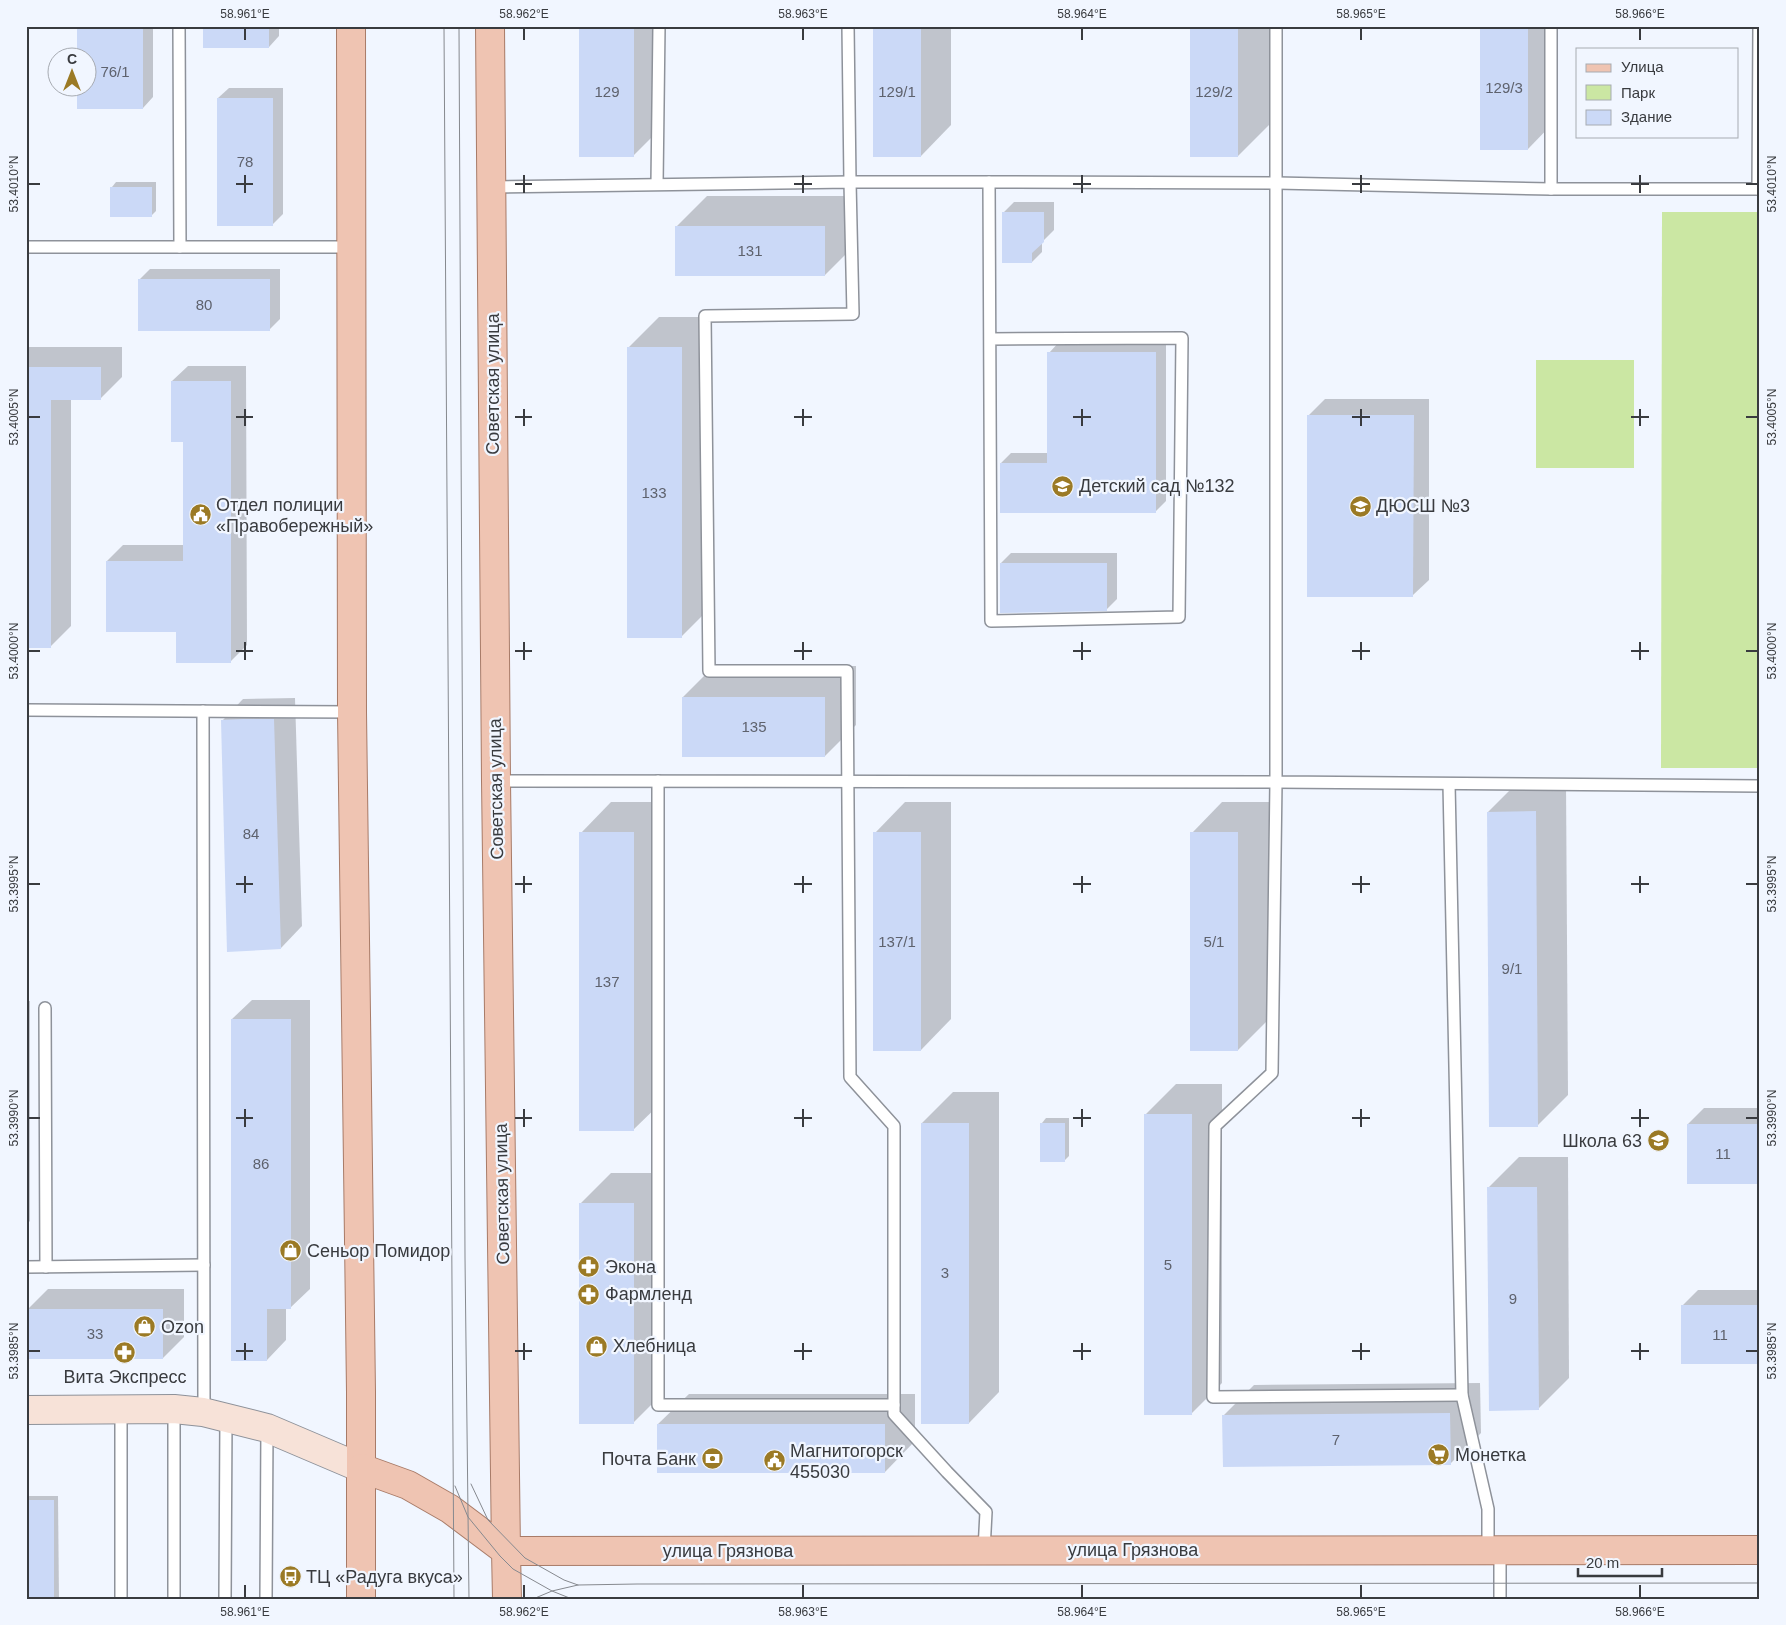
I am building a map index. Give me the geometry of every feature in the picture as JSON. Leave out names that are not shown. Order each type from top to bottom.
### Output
[{"type":"main road","points":[[351,26],[352,712],[362,1599]]},
{"type":"main road","name":"Советская улица","points":[[490,26],[496,781],[507,1599]]},
{"type":"main road","points":[[26,1410],[174,1409],[215,1415],[267,1428],[408,1486],[450,1509],[506,1551]]},
{"type":"main road","name":"улица Грязнова","points":[[506,1551],[1760,1550]]},
{"type":"lane","points":[[179,26],[180,247]]},
{"type":"lane","points":[[657,184],[660,26]]},
{"type":"lane","points":[[848,26],[853,314],[705,316],[709,671],[847,671],[850,1077],[894,1126],[894,1414],[946,1472],[986,1512],[984,1550]]},
{"type":"lane","points":[[1276,26],[1276,782],[1272,1073],[1215,1126],[1213,1397],[1462,1395]]},
{"type":"lane","points":[[1550,26],[1550,188]]},
{"type":"lane","points":[[492,187],[989,182],[1277,183],[1550,188],[1759,188],[1759,26]]},
{"type":"lane","points":[[989,182],[991,622],[1179,617],[1182,338],[990,339]]},
{"type":"lane","points":[[26,247],[351,247]]},
{"type":"lane","points":[[26,710],[352,712]]},
{"type":"lane","points":[[204,711],[204,1266],[215,1415],[225,1599]]},
{"type":"lane","points":[[496,781],[1276,782],[1760,786]]},
{"type":"lane","points":[[658,781],[658,1405],[894,1405]]},
{"type":"lane","points":[[1450,784],[1462,1395],[1488,1509],[1500,1599]]},
{"type":"lane","points":[[45,1008],[46,1267]]},
{"type":"lane","points":[[26,1267],[204,1266]]},
{"type":"lane","points":[[121,1409],[121,1599]]},
{"type":"lane","points":[[174,1409],[174,1599]]},
{"type":"lane","points":[[266,1599],[267,1428]]},
{"type":"green space","points":[[1662,212],[1760,212],[1760,768],[1661,768]]},
{"type":"green space","points":[[1536,360],[1634,360],[1634,468],[1536,468]]},
{"type":"building","points":[[203,26],[269,26],[269,48],[203,48]]},
{"type":"building","points":[[579,26],[634,26],[634,157],[579,157]]},
{"type":"building","points":[[873,26],[921,26],[921,157],[873,157]]},
{"type":"building","points":[[1190,26],[1238,26],[1238,157],[1190,157]]},
{"type":"building","points":[[1480,26],[1528,26],[1528,150],[1480,150]]},
{"type":"building","points":[[77,29],[143,29],[143,109],[77,109],[77,98],[98,98],[98,48],[77,48]]},
{"type":"building","points":[[217,98],[273,98],[273,226],[217,226]]},
{"type":"building","points":[[110,187],[152,187],[152,217],[110,217]]},
{"type":"building","points":[[1002,212],[1044,212],[1044,242],[1032,253],[1032,263],[1002,263]]},
{"type":"building","points":[[675,226],[825,226],[825,276],[675,276]]},
{"type":"building","points":[[138,279],[270,279],[270,331],[138,331]]},
{"type":"building","points":[[627,347],[682,347],[682,638],[627,638]]},
{"type":"building","points":[[1047,352],[1156,352],[1156,513],[1000,513],[1000,463],[1047,463]]},
{"type":"building","points":[[26,367],[101,367],[101,400],[51,400],[51,648],[26,648]]},
{"type":"building","points":[[171,381],[231,381],[231,663],[176,663],[176,632],[106,632],[106,561],[183,561],[183,442],[171,442]]},
{"type":"building","name":"ДЮСШ №3","points":[[1307,415],[1414,415],[1413,597],[1307,597]]},
{"type":"building","points":[[1000,563],[1107,563],[1107,611],[1000,613]]},
{"type":"building","points":[[682,697],[825,697],[825,757],[682,757]]},
{"type":"building","points":[[274,719],[281,949],[227,952],[221,720]]},
{"type":"building","points":[[1536,811],[1538,1127],[1489,1127],[1487,812]]},
{"type":"building","points":[[579,832],[634,832],[634,1131],[579,1131]]},
{"type":"building","points":[[873,832],[921,832],[921,1051],[873,1051]]},
{"type":"building","points":[[1190,832],[1238,832],[1238,1051],[1190,1051]]},
{"type":"building","points":[[231,1019],[291,1019],[291,1309],[267,1309],[267,1361],[231,1361]]},
{"type":"building","points":[[1144,1114],[1192,1114],[1192,1415],[1144,1415]]},
{"type":"building","points":[[921,1123],[969,1123],[969,1424],[921,1424]]},
{"type":"building","points":[[1040,1123],[1065,1123],[1065,1162],[1040,1162]]},
{"type":"building","name":"Школа 63","points":[[1687,1124],[1760,1124],[1760,1184],[1687,1184]]},
{"type":"building","points":[[1487,1187],[1537,1187],[1539,1410],[1489,1411]]},
{"type":"building","points":[[579,1203],[634,1203],[634,1424],[579,1424]]},
{"type":"building","points":[[1681,1305],[1760,1305],[1760,1364],[1681,1364]]},
{"type":"building","points":[[26,1309],[163,1309],[163,1359],[26,1359]]},
{"type":"building","points":[[1450,1413],[1451,1465],[1223,1467],[1222,1415]]},
{"type":"building","points":[[657,1424],[885,1424],[885,1473],[657,1473]]},
{"type":"building","points":[[26,1500],[54,1500],[54,1599],[26,1599]]},
{"type":"tram line","points":[[444,26],[454,1599]]},
{"type":"tram line","points":[[459,26],[465,1257],[469,1599]]},
{"type":"tram line","points":[[471,1484],[488,1520],[525,1558],[564,1580],[578,1585]]},
{"type":"tram line","points":[[455,1486],[468,1517],[513,1569],[552,1591],[572,1599]]},
{"type":"tram line","points":[[533,1599],[552,1591],[578,1585],[637,1584],[1760,1583]]},
{"type":"tram line","points":[[1086,1599],[1760,1598]]},
{"type":"place","name":"Детский сад №132","points":[[1063,486]]},
{"type":"place","name":"ДЮСШ №3","points":[[1360,506]]},
{"type":"place","name":"Отдел полиции «Правобережный»","points":[[200,515]]},
{"type":"place","name":"Школа 63","points":[[1658,1141]]},
{"type":"place","name":"Сеньор Помидор","points":[[291,1251]]},
{"type":"place","name":"Экона","points":[[589,1267]]},
{"type":"place","name":"Фармленд","points":[[589,1294]]},
{"type":"place","name":"Ozon","points":[[145,1327]]},
{"type":"place","name":"Хлебница","points":[[597,1346]]},
{"type":"place","name":"Вита Экспресс","points":[[125,1352]]},
{"type":"place","name":"Монетка","points":[[1439,1455]]},
{"type":"place","name":"Почта Банк","points":[[712,1459]]},
{"type":"place","name":"Магнитогорск 455030","points":[[774,1461]]},
{"type":"place","name":"ТЦ «Радуга вкуса»","points":[[290,1577]]}]
